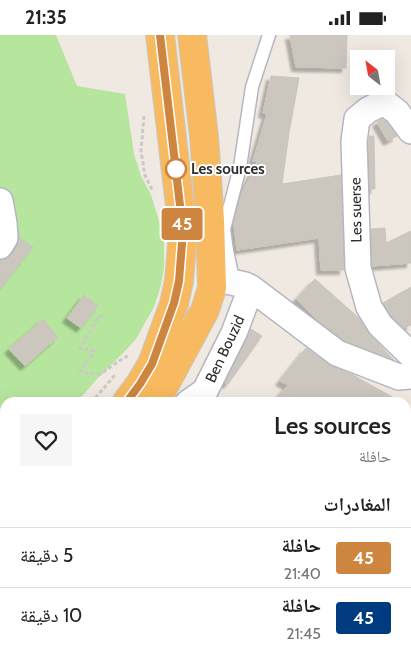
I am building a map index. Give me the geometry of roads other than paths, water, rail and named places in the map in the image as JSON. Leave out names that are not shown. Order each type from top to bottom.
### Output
[{"type":"highway","points":[[130,397],[152,364],[174,303],[179,281],[183,231],[160,35]]},
{"type":"highway","points":[[158,397],[205,311],[212,288],[232,283],[210,220],[204,136],[192,35]]},
{"type":"street","name":"Les suerse","points":[[411,131],[397,112],[384,102],[368,110],[357,119],[354,141],[358,268],[369,307],[380,325],[411,355]]},
{"type":"street","points":[[0,201],[5,238],[0,246]]},
{"type":"street","points":[[232,283],[337,353],[399,377],[411,376]]},
{"type":"street","name":"Ben Bouzid","points":[[196,397],[205,391],[234,333],[232,283]]},
{"type":"lane","points":[[232,283],[224,229],[240,167],[252,87],[269,35]]},
{"type":"place","name":"Les sources","points":[[176,169]]}]
